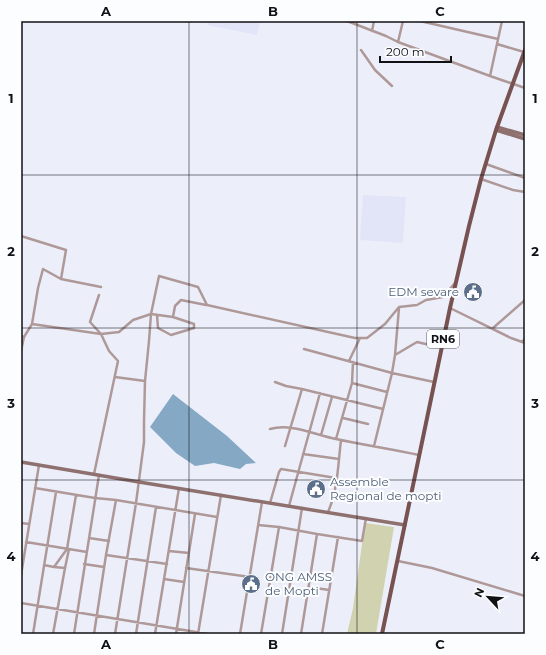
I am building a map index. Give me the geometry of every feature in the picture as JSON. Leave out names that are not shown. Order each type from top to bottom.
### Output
[{"type":"main road","name":"RN6","points":[[382,634],[450,308],[481,179],[496,128],[512,84],[523,61],[525,51]]},
{"type":"street","points":[[347,21],[398,42],[525,88]]},
{"type":"street","points":[[372,31],[374,21]]},
{"type":"street","points":[[398,42],[403,21]]},
{"type":"street","points":[[420,21],[498,39]]},
{"type":"street","points":[[490,76],[502,21]]},
{"type":"street","points":[[497,44],[525,51]]},
{"type":"street","points":[[361,50],[375,70],[392,86]]},
{"type":"street","points":[[496,128],[525,135]]},
{"type":"street","points":[[496,128],[525,139]]},
{"type":"street","points":[[485,164],[525,178]]},
{"type":"street","points":[[481,179],[513,190],[525,192]]},
{"type":"street","points":[[21,236],[66,250],[61,279]]},
{"type":"street","points":[[21,351],[22,336],[32,324],[43,269],[61,279],[101,287]]},
{"type":"street","points":[[115,634],[144,442],[145,381],[151,314],[159,276],[198,287],[207,305]]},
{"type":"street","points":[[173,317],[175,306],[181,300],[355,338],[367,338],[385,324],[399,307],[417,305],[426,300],[443,296],[456,282]]},
{"type":"street","points":[[94,474],[118,361],[109,351],[101,334],[90,322],[99,295]]},
{"type":"street","points":[[493,328],[525,300]]},
{"type":"street","points":[[374,446],[392,373],[399,307]]},
{"type":"street","points":[[450,308],[523,343],[525,339]]},
{"type":"street","points":[[32,324],[101,334],[119,332],[133,320],[151,314],[173,317],[194,324],[194,328],[171,335],[158,328],[157,315]]},
{"type":"street","points":[[349,361],[360,338]]},
{"type":"street","points":[[395,355],[417,342],[430,345]]},
{"type":"street","points":[[304,349],[392,373],[434,382]]},
{"type":"street","points":[[336,439],[352,383],[354,362]]},
{"type":"street","points":[[115,377],[145,381]]},
{"type":"street","points":[[275,382],[286,386],[302,388],[347,401],[383,409]]},
{"type":"street","points":[[352,383],[387,392]]},
{"type":"street","points":[[285,446],[302,388]]},
{"type":"street","points":[[289,506],[320,394]]},
{"type":"street","points":[[321,435],[332,397]]},
{"type":"street","points":[[343,418],[368,424]]},
{"type":"street","points":[[270,429],[278,427],[300,429],[336,439],[419,455]]},
{"type":"street","points":[[328,512],[336,478],[341,440]]},
{"type":"street","points":[[303,454],[339,460]]},
{"type":"street","points":[[21,462],[405,525]]},
{"type":"street","points":[[21,575],[39,465]]},
{"type":"street","points":[[270,503],[280,470],[283,469],[336,478]]},
{"type":"street","points":[[74,634],[99,475]]},
{"type":"street","points":[[35,488],[217,517]]},
{"type":"street","points":[[155,634],[179,488]]},
{"type":"street","points":[[33,634],[56,492]]},
{"type":"street","points":[[53,634],[76,495]]},
{"type":"street","points":[[198,633],[221,495]]},
{"type":"street","points":[[94,634],[116,500]]},
{"type":"street","points":[[240,634],[262,502]]},
{"type":"street","points":[[136,634],[156,507]]},
{"type":"street","points":[[282,634],[302,508]]},
{"type":"street","points":[[176,634],[195,514]]},
{"type":"street","points":[[258,525],[279,527],[362,541],[366,518]]},
{"type":"street","points":[[21,523],[29,524]]},
{"type":"street","points":[[261,634],[279,527]]},
{"type":"street","points":[[301,634],[317,534]]},
{"type":"street","points":[[322,634],[338,537]]},
{"type":"street","points":[[89,538],[109,541]]},
{"type":"street","points":[[26,542],[86,552]]},
{"type":"street","points":[[54,567],[68,549]]},
{"type":"street","points":[[169,551],[189,553]]},
{"type":"street","points":[[106,555],[167,564]]},
{"type":"street","points":[[398,561],[432,568],[525,596]]},
{"type":"street","points":[[84,564],[104,567]]},
{"type":"street","points":[[44,565],[65,568]]},
{"type":"street","points":[[186,568],[250,577]]},
{"type":"street","points":[[164,579],[184,582]]},
{"type":"street","points":[[309,587],[329,590]]},
{"type":"street","points":[[21,603],[208,634]]},
{"type":"shaded area","points":[[208,21],[260,21],[257,35],[207,25]]},
{"type":"shaded area","points":[[363,195],[406,197],[403,243],[360,240]]},
{"type":"green space","points":[[365,523],[394,527],[376,634],[347,634],[353,608]]},
{"type":"water","points":[[173,394],[227,436],[256,463],[246,464],[240,469],[214,463],[195,466],[176,453],[150,427]]},
{"type":"place","name":"EDM sevare","points":[[473,292]]},
{"type":"place","name":"Assemble Regional de mopti","points":[[316,489]]},
{"type":"place","name":"ONG AMSS de Mopti","points":[[251,584]]}]
